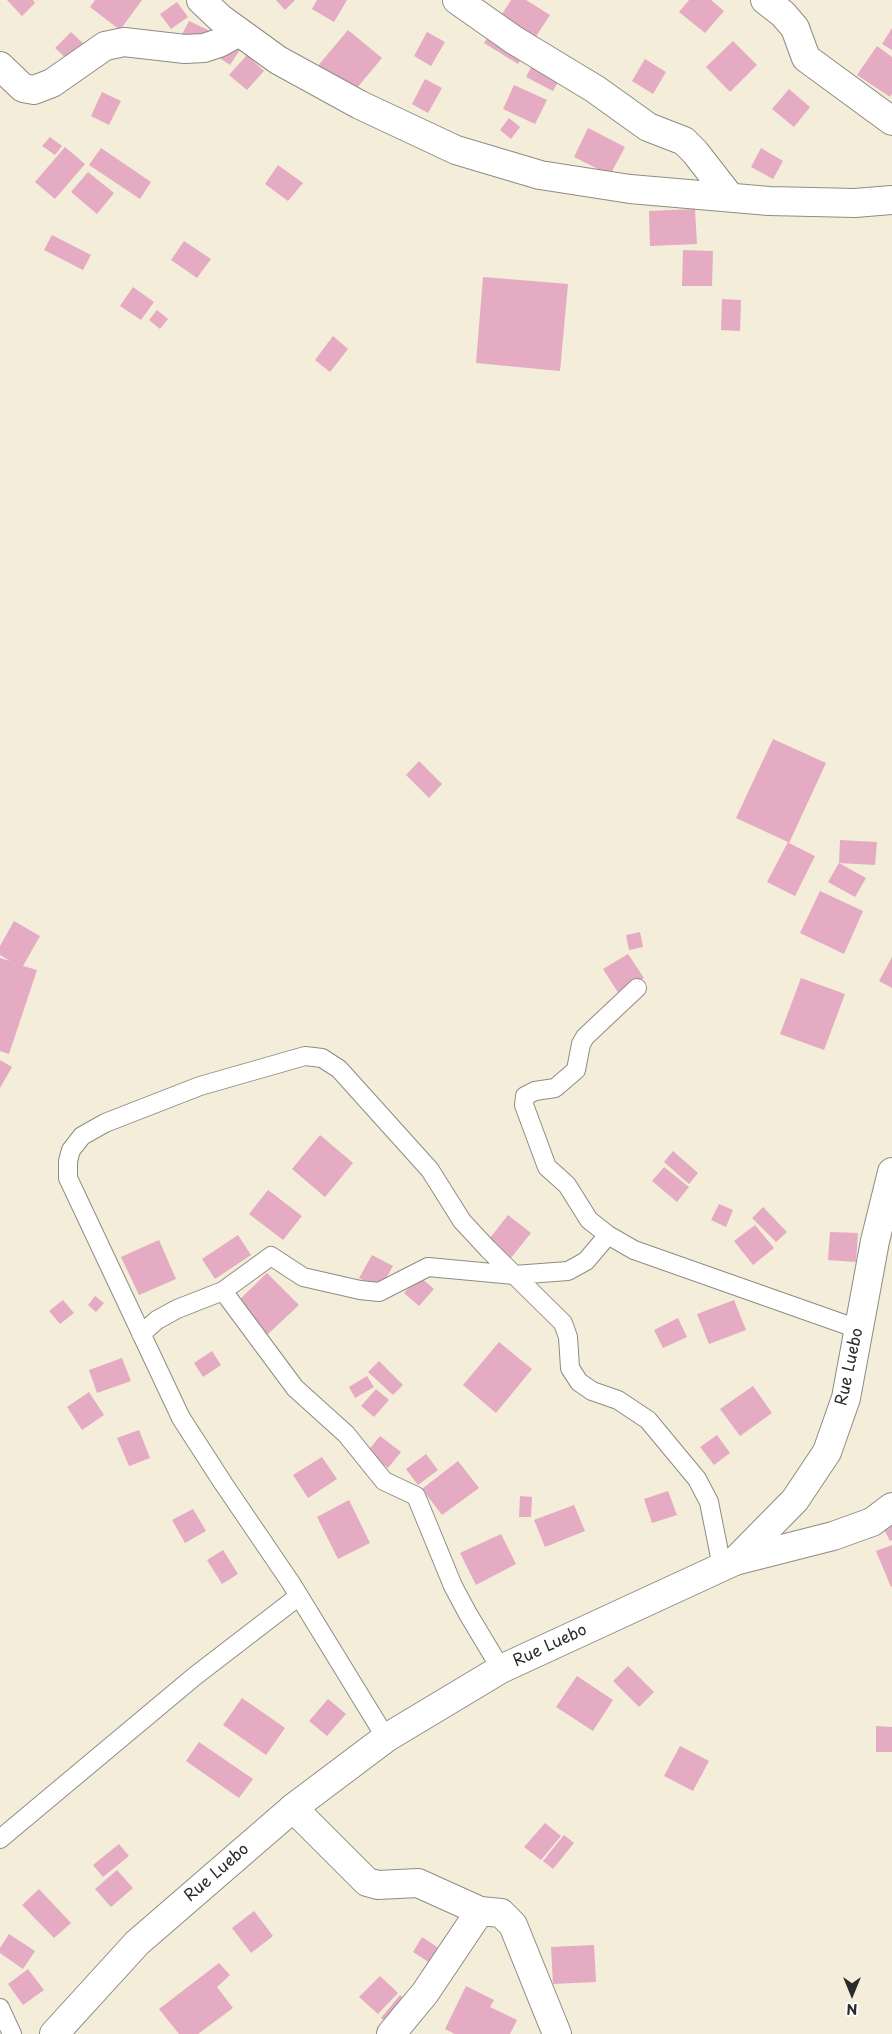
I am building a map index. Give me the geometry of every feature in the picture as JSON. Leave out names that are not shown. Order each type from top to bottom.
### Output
[{"type":"street","points":[[201,0],[239,32],[278,60],[360,105],[456,150],[540,175],[630,189],[769,201],[855,203],[892,200]]},
{"type":"street","points":[[457,0],[514,40],[595,89],[648,128],[684,141],[695,152],[730,197]]},
{"type":"street","points":[[765,0],[784,14],[794,28],[806,58],[892,121]]},
{"type":"street","points":[[0,66],[23,88],[34,90],[52,83],[105,46],[124,42],[185,49],[204,48],[239,32]]},
{"type":"street","name":"Rue Luebo","points":[[54,2034],[137,1943],[292,1808],[386,1738],[501,1669],[728,1564],[794,1500],[827,1452],[846,1398],[875,1241],[888,1199],[892,1172]]},
{"type":"street","points":[[728,1564],[833,1536],[872,1522],[892,1507]]},
{"type":"street","points":[[292,1808],[368,1882],[378,1885],[418,1883],[436,1889],[480,1911],[501,1913],[513,1925],[557,2034]]},
{"type":"street","points":[[391,2034],[425,1992],[480,1911]]},
{"type":"lane","points":[[637,988],[585,1037],[581,1044],[576,1070],[555,1088],[536,1091],[525,1096],[524,1105],[544,1162],[567,1185],[589,1220],[608,1235],[634,1250],[858,1329]]},
{"type":"lane","points":[[386,1738],[298,1596],[181,1418],[68,1178],[68,1161],[71,1150],[82,1136],[105,1123],[200,1086],[305,1056],[322,1058],[339,1069],[430,1170],[462,1221],[563,1323],[568,1337],[570,1368],[579,1382],[592,1391],[618,1400],[648,1420],[697,1479],[709,1502],[728,1564]]},
{"type":"lane","points":[[141,1334],[157,1320],[177,1309],[223,1291],[271,1256],[303,1277],[360,1290],[378,1292],[428,1267],[514,1275],[568,1271],[586,1261],[608,1235]]},
{"type":"lane","points":[[223,1291],[295,1388],[346,1434],[384,1481],[416,1496],[457,1593],[501,1669]]},
{"type":"lane","points":[[0,1839],[195,1676],[298,1596]]},
{"type":"lane","points":[[0,2008],[12,2034]]},
{"type":"building","points":[[7,0],[33,0],[35,3],[22,16]]},
{"type":"building","points":[[95,0],[142,0],[120,30],[90,7]]},
{"type":"building","points":[[276,0],[295,0],[285,10]]},
{"type":"building","points":[[317,0],[347,0],[334,22],[312,9]]},
{"type":"building","points":[[511,0],[526,0],[550,15],[518,64],[484,43]]},
{"type":"building","points":[[689,0],[711,0],[724,11],[705,33],[679,12]]},
{"type":"building","points":[[177,2],[188,17],[171,29],[160,14]]},
{"type":"building","points":[[189,21],[210,31],[201,47],[181,36]]},
{"type":"building","points":[[892,28],[892,50],[882,44]]},
{"type":"building","points":[[348,30],[382,58],[351,95],[317,67]]},
{"type":"building","points":[[71,32],[85,45],[69,61],[55,48]]},
{"type":"building","points":[[427,32],[445,42],[431,66],[414,56]]},
{"type":"building","points":[[229,40],[241,48],[230,65],[218,57]]},
{"type":"building","points":[[733,41],[757,65],[730,92],[706,67]]},
{"type":"building","points":[[877,46],[892,57],[892,94],[890,97],[857,75]]},
{"type":"building","points":[[247,55],[264,71],[247,90],[229,75]]},
{"type":"building","points":[[537,56],[565,70],[553,91],[526,77]]},
{"type":"building","points":[[645,59],[666,72],[653,94],[632,81]]},
{"type":"building","points":[[425,79],[442,88],[428,113],[412,104]]},
{"type":"building","points":[[514,85],[547,100],[535,124],[503,109]]},
{"type":"building","points":[[789,89],[810,107],[794,127],[772,109]]},
{"type":"building","points":[[102,92],[121,101],[109,125],[91,116]]},
{"type":"building","points":[[509,118],[520,127],[511,139],[500,130]]},
{"type":"building","points":[[588,128],[625,147],[610,175],[574,157]]},
{"type":"building","points":[[50,137],[62,146],[55,155],[42,146]]},
{"type":"building","points":[[65,147],[85,164],[55,199],[35,182]]},
{"type":"building","points":[[101,148],[151,182],[140,199],[89,165]]},
{"type":"building","points":[[761,148],[783,161],[773,179],[751,167]]},
{"type":"building","points":[[278,165],[303,183],[288,201],[265,184]]},
{"type":"building","points":[[88,172],[114,193],[97,214],[71,192]]},
{"type":"building","points":[[695,209],[697,244],[650,246],[649,211]]},
{"type":"building","points":[[52,235],[91,255],[83,270],[44,250]]},
{"type":"building","points":[[184,241],[211,259],[197,278],[171,260]]},
{"type":"building","points":[[683,250],[713,251],[712,286],[682,286]]},
{"type":"building","points":[[483,277],[568,284],[560,371],[476,363]]},
{"type":"building","points":[[133,287],[154,302],[141,320],[120,306]]},
{"type":"building","points":[[722,299],[741,300],[740,331],[721,330]]},
{"type":"building","points":[[157,310],[168,319],[160,329],[149,320]]},
{"type":"building","points":[[333,336],[348,349],[330,372],[315,360]]},
{"type":"building","points":[[773,739],[826,763],[789,843],[815,856],[795,896],[767,882],[788,842],[736,818]]},
{"type":"building","points":[[419,761],[442,784],[429,798],[406,775]]},
{"type":"building","points":[[840,840],[877,842],[875,865],[839,863]]},
{"type":"building","points":[[839,863],[866,878],[855,897],[828,882]]},
{"type":"building","points":[[820,891],[863,911],[844,954],[800,933]]},
{"type":"building","points":[[14,921],[40,936],[23,966],[37,970],[9,1054],[0,1051],[0,958],[10,961],[0,955],[0,946]]},
{"type":"building","points":[[640,932],[643,947],[629,950],[626,935]]},
{"type":"building","points":[[628,954],[644,978],[619,994],[603,969]]},
{"type":"building","points":[[892,957],[892,988],[879,981]]},
{"type":"building","points":[[801,978],[845,994],[824,1050],[780,1034]]},
{"type":"building","points":[[0,1060],[12,1067],[0,1088]]},
{"type":"building","points":[[320,1135],[353,1163],[325,1197],[292,1169]]},
{"type":"building","points":[[673,1151],[698,1173],[689,1184],[664,1162]]},
{"type":"building","points":[[664,1167],[689,1187],[677,1202],[652,1181]]},
{"type":"building","points":[[268,1190],[302,1216],[283,1240],[249,1214]]},
{"type":"building","points":[[719,1204],[733,1210],[726,1227],[711,1220]]},
{"type":"building","points":[[763,1207],[787,1232],[776,1242],[752,1218]]},
{"type":"building","points":[[508,1215],[531,1233],[510,1259],[487,1242]]},
{"type":"building","points":[[755,1225],[774,1248],[753,1265],[734,1241]]},
{"type":"building","points":[[830,1232],[858,1233],[856,1262],[828,1260]]},
{"type":"building","points":[[238,1235],[251,1255],[215,1279],[202,1259]]},
{"type":"building","points":[[159,1240],[176,1279],[139,1295],[121,1257]]},
{"type":"building","points":[[372,1255],[393,1266],[380,1289],[359,1278]]},
{"type":"building","points":[[267,1273],[299,1305],[267,1335],[236,1303]]},
{"type":"building","points":[[419,1276],[434,1289],[419,1306],[404,1293]]},
{"type":"building","points":[[95,1296],[104,1303],[96,1312],[88,1305]]},
{"type":"building","points":[[63,1300],[74,1313],[60,1324],[49,1311]]},
{"type":"building","points":[[734,1300],[746,1330],[709,1344],[697,1314]]},
{"type":"building","points":[[678,1318],[687,1337],[663,1348],[654,1330]]},
{"type":"building","points":[[499,1342],[532,1369],[496,1413],[463,1385]]},
{"type":"building","points":[[212,1351],[221,1365],[203,1377],[194,1363]]},
{"type":"building","points":[[122,1358],[131,1381],[97,1393],[89,1370]]},
{"type":"building","points":[[379,1361],[403,1385],[393,1395],[368,1372]]},
{"type":"building","points":[[367,1376],[374,1387],[355,1398],[349,1387]]},
{"type":"building","points":[[753,1386],[772,1413],[740,1436],[720,1409]]},
{"type":"building","points":[[376,1389],[389,1400],[374,1417],[361,1406]]},
{"type":"building","points":[[89,1392],[104,1415],[82,1430],[67,1407]]},
{"type":"building","points":[[139,1430],[150,1458],[129,1466],[117,1438]]},
{"type":"building","points":[[717,1435],[730,1453],[714,1465],[700,1447]]},
{"type":"building","points":[[380,1436],[401,1452],[388,1468],[367,1452]]},
{"type":"building","points":[[426,1454],[438,1470],[418,1485],[406,1469]]},
{"type":"building","points":[[322,1457],[337,1479],[308,1498],[293,1475]]},
{"type":"building","points":[[458,1461],[479,1488],[442,1515],[422,1489]]},
{"type":"building","points":[[668,1491],[677,1515],[652,1523],[644,1499]]},
{"type":"building","points":[[520,1496],[532,1497],[531,1517],[519,1517]]},
{"type":"building","points":[[349,1500],[370,1543],[338,1559],[317,1517]]},
{"type":"building","points":[[574,1505],[585,1531],[545,1547],[534,1520]]},
{"type":"building","points":[[193,1509],[206,1531],[185,1543],[172,1520]]},
{"type":"building","points":[[892,1512],[892,1540],[890,1541],[879,1519]]},
{"type":"building","points":[[501,1534],[516,1564],[476,1585],[460,1553]]},
{"type":"building","points":[[892,1545],[892,1586],[891,1587],[876,1551]]},
{"type":"building","points":[[223,1550],[238,1574],[222,1584],[207,1560]]},
{"type":"building","points":[[628,1666],[654,1692],[639,1707],[613,1681]]},
{"type":"building","points":[[577,1676],[613,1700],[593,1731],[556,1707]]},
{"type":"building","points":[[242,1698],[285,1728],[266,1755],[223,1725]]},
{"type":"building","points":[[328,1699],[346,1714],[327,1736],[309,1721]]},
{"type":"building","points":[[876,1726],[892,1727],[892,1752],[876,1752]]},
{"type":"building","points":[[199,1742],[253,1779],[239,1798],[186,1761]]},
{"type":"building","points":[[680,1746],[709,1761],[693,1791],[664,1776]]},
{"type":"building","points":[[545,1823],[561,1836],[541,1860],[524,1847]]},
{"type":"building","points":[[564,1835],[574,1843],[553,1869],[543,1861]]},
{"type":"building","points":[[119,1844],[129,1856],[103,1877],[93,1865]]},
{"type":"building","points":[[117,1870],[133,1888],[111,1907],[95,1889]]},
{"type":"building","points":[[39,1889],[71,1923],[54,1938],[22,1905]]},
{"type":"building","points":[[254,1911],[273,1936],[251,1953],[232,1928]]},
{"type":"building","points":[[9,1934],[35,1951],[23,1969],[0,1953],[0,1948]]},
{"type":"building","points":[[422,1937],[440,1949],[430,1963],[413,1952]]},
{"type":"building","points":[[594,1945],[596,1982],[553,1984],[551,1947]]},
{"type":"building","points":[[219,1963],[230,1975],[217,1987],[233,2008],[198,2034],[179,2034],[159,2009]]},
{"type":"building","points":[[28,1969],[44,1990],[23,2005],[8,1984]]},
{"type":"building","points":[[380,1976],[398,1993],[378,2014],[359,1997]]},
{"type":"building","points":[[466,1986],[494,2000],[490,2007],[517,2020],[510,2034],[455,2034],[445,2029]]},
{"type":"building","points":[[400,1995],[408,2002],[389,2024],[381,2018]]}]
